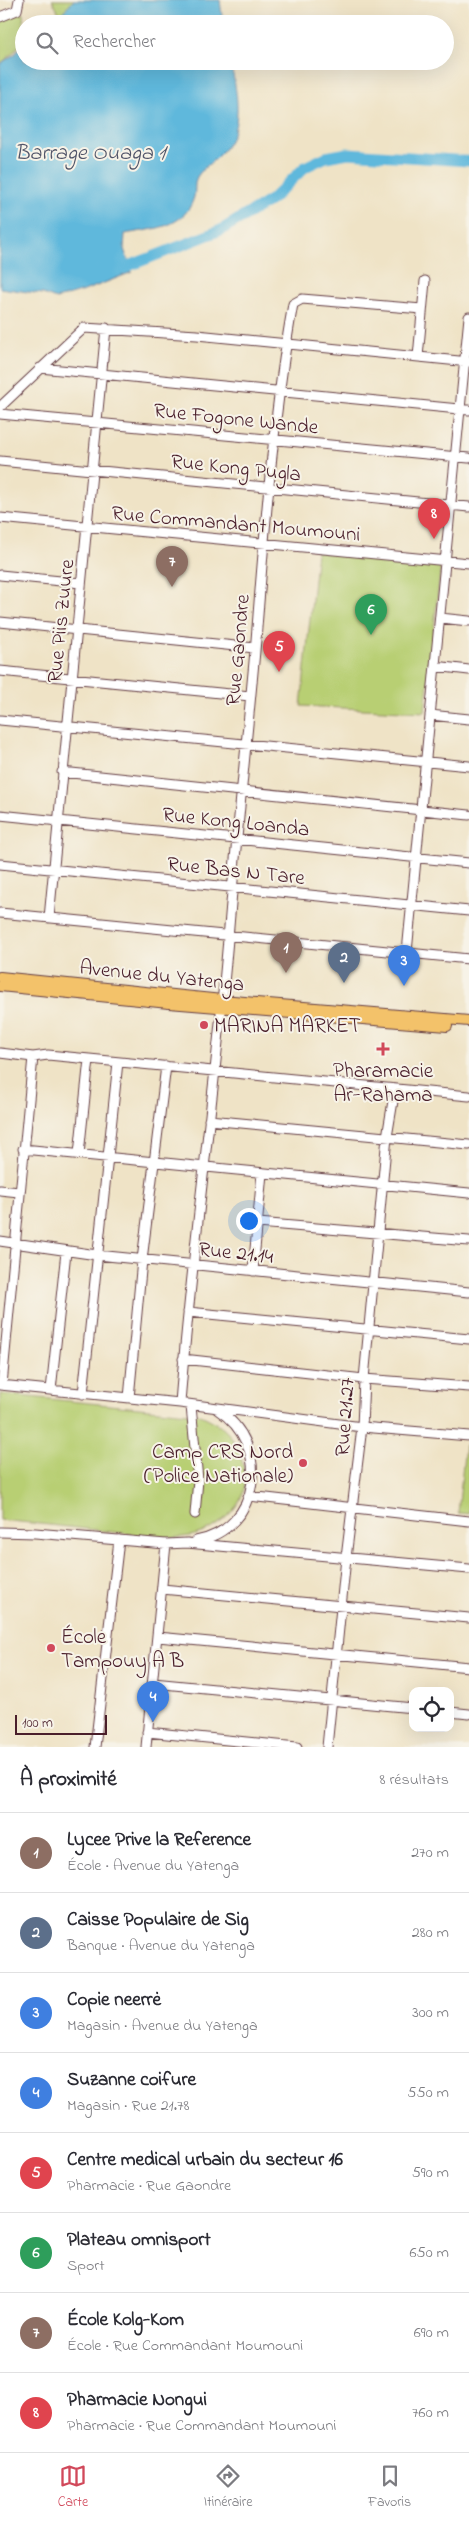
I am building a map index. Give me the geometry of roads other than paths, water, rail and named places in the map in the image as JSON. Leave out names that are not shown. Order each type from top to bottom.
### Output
[{"type":"main road","name":"Avenue du Yatenga","points":[[0,981],[222,1004],[469,1023]]},
{"type":"street","points":[[0,17],[13,13],[19,6],[18,0]]},
{"type":"street","points":[[418,357],[425,281]]},
{"type":"street","name":"Rue Gaondre","points":[[180,1403],[196,1220],[206,1167],[209,1120],[222,1004],[264,543],[280,392],[293,304],[298,299],[422,309]]},
{"type":"street","points":[[407,952],[410,905],[455,457],[465,410],[469,317]]},
{"type":"street","points":[[0,407],[84,328],[106,328],[467,362]]},
{"type":"street","name":"Rue Piis Zuure","points":[[49,918],[52,870],[106,328]]},
{"type":"street","points":[[40,368],[102,372],[465,410]]},
{"type":"street","name":"Rue Fogone Wande","points":[[0,414],[469,458]]},
{"type":"street","name":"Rue Kong Pugla","points":[[0,461],[469,507]]},
{"type":"street","name":"Rue Commandant Moumouni","points":[[0,518],[469,563]]},
{"type":"street","points":[[0,575],[81,582]]},
{"type":"street","points":[[440,618],[469,621]]},
{"type":"street","points":[[0,622],[255,648]]},
{"type":"street","points":[[435,666],[469,670]]},
{"type":"street","points":[[0,671],[250,696]]},
{"type":"street","points":[[430,715],[469,719]]},
{"type":"street","points":[[0,720],[469,766]]},
{"type":"street","points":[[62,772],[469,815]]},
{"type":"street","name":"Rue Kong Loanda","points":[[0,815],[469,863]]},
{"type":"street","name":"Rue Bas N Tare","points":[[0,864],[469,911]]},
{"type":"street","points":[[0,913],[469,959]]},
{"type":"street","points":[[0,1053],[33,1057],[48,1055],[469,1096]]},
{"type":"street","points":[[33,1057],[15,1243],[3,1335],[1,1385],[180,1403],[191,1406],[362,1427],[469,1436]]},
{"type":"street","points":[[79,1154],[89,1059]]},
{"type":"street","points":[[83,1394],[118,1062]]},
{"type":"street","points":[[129,1398],[142,1260],[156,1162],[166,1066]]},
{"type":"street","name":"Rue 21.27","points":[[327,1747],[346,1558],[362,1427],[368,1330],[387,1138],[394,1089]]},
{"type":"street","points":[[209,1120],[469,1145]]},
{"type":"street","points":[[23,1149],[469,1193]]},
{"type":"street","points":[[253,1271],[262,1173]]},
{"type":"street","points":[[0,1190],[19,1192]]},
{"type":"street","points":[[258,1223],[469,1241]]},
{"type":"street","name":"Rue 21.14","points":[[0,1240],[66,1252],[469,1292]]},
{"type":"street","points":[[51,1390],[66,1252]]},
{"type":"street","points":[[188,1312],[469,1339]]},
{"type":"street","points":[[183,1359],[364,1379],[469,1387]]},
{"type":"street","points":[[191,1406],[198,1480],[195,1514]]},
{"type":"street","points":[[187,1543],[213,1535],[225,1528],[235,1519],[249,1496],[253,1474],[248,1446],[233,1422],[215,1409]]},
{"type":"street","points":[[249,1496],[469,1521]]},
{"type":"street","points":[[0,1532],[166,1544],[187,1543],[469,1569]]},
{"type":"street","points":[[95,1747],[119,1540]]},
{"type":"street","points":[[146,1747],[166,1544]]},
{"type":"street","points":[[162,1589],[469,1618]]},
{"type":"street","points":[[158,1637],[469,1667]]},
{"type":"street","points":[[153,1683],[409,1708]]},
{"type":"street","points":[[454,1712],[469,1714]]},
{"type":"street","points":[[148,1732],[297,1747]]},
{"type":"water","points":[[74,0],[220,0],[222,15],[60,15]]},
{"type":"water","name":"Barrage Ouaga 1","points":[[15,54],[15,70],[232,70],[237,97],[237,109],[234,132],[229,143],[197,177],[193,200],[182,217],[155,229],[125,234],[124,249],[132,272],[84,291],[56,299],[43,294],[0,288],[0,64]]},
{"type":"waterway","points":[[116,271],[221,230],[271,200],[305,167],[326,157],[348,153],[469,161]]},
{"type":"place","name":"Pharmacie Nongui","points":[[434,539]]},
{"type":"place","name":"École Kolg-Kom","points":[[172,587]]},
{"type":"place","name":"Plateau omnisport","points":[[371,635]]},
{"type":"place","name":"Centre medical urbain du secteur 16","points":[[279,672]]},
{"type":"place","name":"Lycee Prive la Reference","points":[[286,973]]},
{"type":"place","name":"Caisse Populaire de Sig","points":[[344,983]]},
{"type":"place","name":"Copie neerrė","points":[[404,986]]},
{"type":"place","name":"MARINA MARKET","points":[[204,1025]]},
{"type":"place","name":"Pharamacie Ar-Rahama","points":[[383,1049]]},
{"type":"place","name":"Camp CRS Nord (Police Nationale)","points":[[303,1463]]},
{"type":"place","name":"École Tampouy A B","points":[[51,1648]]},
{"type":"place","name":"Suzanne coifure","points":[[153,1722]]}]
